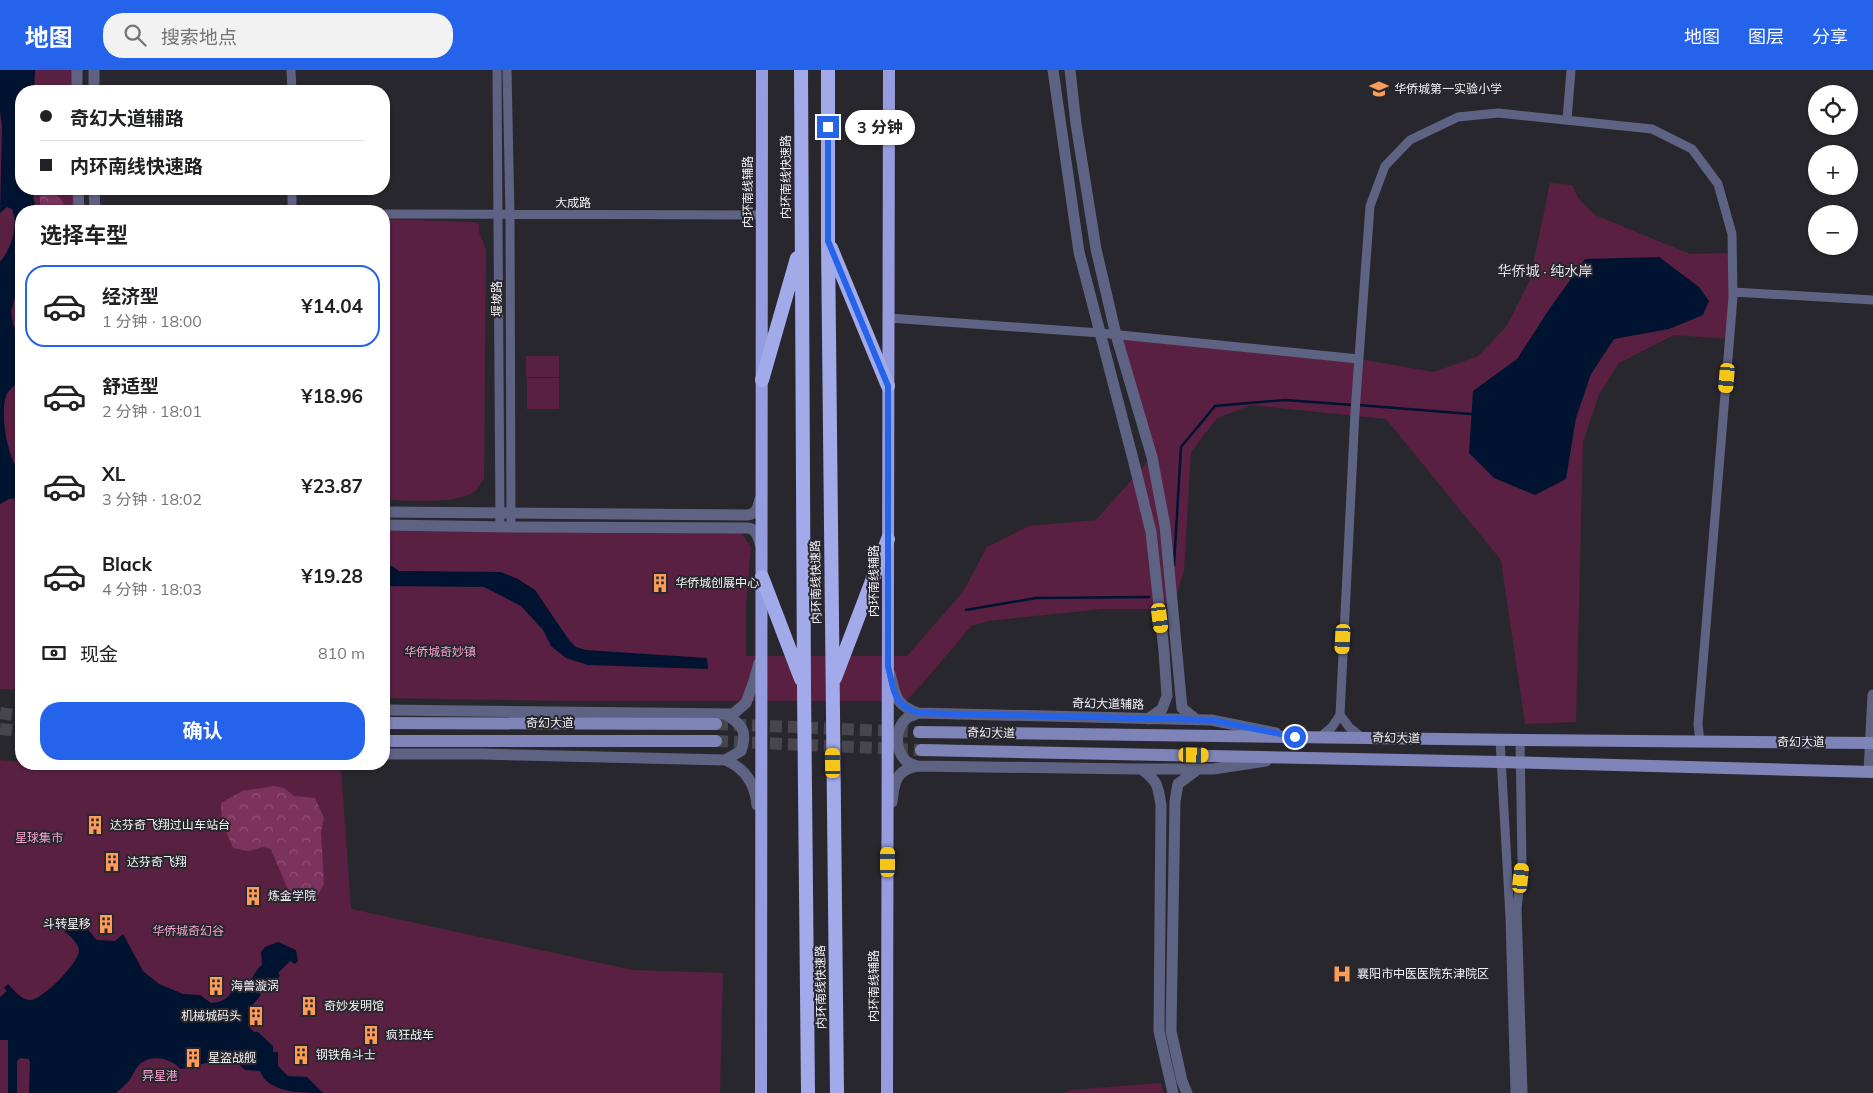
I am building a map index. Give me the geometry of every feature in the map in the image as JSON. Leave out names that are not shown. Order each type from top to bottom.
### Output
[{"type":"highway","name":"内环南线快速路","points":[[801,70],[808,1093]]},
{"type":"highway","name":"内环南线快速路","points":[[828,70],[828,241],[837,1093]]},
{"type":"highway","points":[[828,241],[888,386]]},
{"type":"highway","points":[[762,380],[801,242]]},
{"type":"highway","points":[[832,686],[888,539]]},
{"type":"highway","points":[[762,577],[804,687]]},
{"type":"main road","name":"内环南线辅路","points":[[762,70],[762,1093]]},
{"type":"main road","name":"内环南线辅路","points":[[887,1093],[889,70]]},
{"type":"main road","name":"奇幻大道","points":[[390,723],[716,724]]},
{"type":"main road","name":"奇幻大道","points":[[919,732],[1871,743]]},
{"type":"main road","name":"奇幻大道","points":[[390,741],[716,741]]},
{"type":"main road","name":"奇幻大道","points":[[921,750],[1291,757],[1871,772]]},
{"type":"street","points":[[77,70],[78,85]]},
{"type":"street","points":[[94,70],[94,85]]},
{"type":"street","points":[[292,70],[292,85]]},
{"type":"street","name":"堰坡路","points":[[497,70],[505,513]]},
{"type":"street","name":"堰坡路","points":[[505,527],[510,215],[507,70]]},
{"type":"street","points":[[1053,70],[1079,252],[1151,532],[1164,651],[1166,696],[1162,709],[1148,719]]},
{"type":"street","points":[[1070,70],[1076,124],[1096,249],[1116,335],[1152,457],[1165,526],[1182,708],[1197,720]]},
{"type":"street","points":[[1568,120],[1570,70]]},
{"type":"street","points":[[1319,738],[1332,727],[1340,715],[1355,412],[1370,206],[1386,166],[1410,140],[1458,117],[1498,113],[1652,129],[1692,148],[1718,184],[1732,234],[1733,292],[1698,724],[1700,742]]},
{"type":"street","name":"大成路","points":[[390,214],[499,216],[762,215]]},
{"type":"street","points":[[1733,292],[1873,300]]},
{"type":"street","points":[[889,318],[1100,333],[1359,359]]},
{"type":"street","points":[[390,512],[752,514],[756,512],[762,495]]},
{"type":"street","points":[[390,525],[748,528],[756,533],[762,547]]},
{"type":"street","points":[[390,710],[733,714],[746,703],[762,649]]},
{"type":"street","name":"奇幻大道辅路","points":[[888,666],[897,701],[908,710],[918,713],[1211,720],[1295,737]]},
{"type":"street","points":[[1871,772],[1873,695]]},
{"type":"street","points":[[450,710],[482,723]]},
{"type":"street","points":[[918,713],[907,718],[899,729],[897,739],[899,751],[907,762],[917,766],[1213,769],[1291,757]]},
{"type":"street","points":[[725,714],[738,721],[744,731],[745,741],[741,751],[725,760]]},
{"type":"street","points":[[1340,715],[1349,727],[1361,737]]},
{"type":"street","points":[[1500,740],[1510,917],[1515,1093]]},
{"type":"street","points":[[1520,740],[1522,862],[1517,909],[1523,1093]]},
{"type":"street","points":[[450,754],[479,741]]},
{"type":"street","points":[[390,754],[725,760],[734,764],[747,775],[756,794],[762,842]]},
{"type":"street","points":[[888,829],[895,782],[901,773],[917,766]]},
{"type":"street","points":[[1141,769],[1154,778],[1159,788],[1161,805],[1159,1031],[1173,1093]]},
{"type":"street","points":[[1187,1093],[1182,1081],[1171,1031],[1175,801],[1178,784],[1198,769]]},
{"type":"green space","points":[[0,70],[77,70],[77,85],[15,85],[15,195],[78,195],[79,205],[15,205],[15,690],[0,689]]},
{"type":"green space","name":"华侨城奇妙镇","points":[[1550,183],[1572,185],[1578,198],[1595,215],[1690,254],[1733,253],[1730,339],[1674,335],[1619,363],[1599,394],[1583,442],[1576,722],[1525,724],[1501,560],[1386,419],[1251,405],[1217,418],[1191,452],[1184,570],[1176,597],[1155,609],[1102,609],[988,621],[971,626],[906,701],[574,701],[390,698],[390,526],[735,531],[742,534],[751,547],[746,603],[746,656],[907,656],[963,592],[987,547],[1029,526],[1096,520],[1152,457],[1116,335],[1359,359],[1434,372],[1478,356],[1506,327],[1530,280]]},
{"type":"green space","points":[[57,195],[64,205],[40,205],[40,196]]},
{"type":"green space","points":[[390,219],[474,222],[479,225],[479,232],[486,250],[484,479],[474,492],[465,496],[430,501],[390,500]]},
{"type":"green space","points":[[526,356],[559,356],[559,377],[526,377]]},
{"type":"green space","points":[[527,378],[559,378],[559,409],[527,409]]},
{"type":"green space","name":"华侨城奇幻谷","points":[[0,760],[15,761],[15,770],[341,770],[351,909],[633,970],[723,973],[720,1093],[0,1093]]},
{"type":"green space","points":[[274,786],[284,788],[294,796],[315,798],[324,818],[321,832],[324,884],[318,895],[303,896],[288,890],[271,849],[263,847],[249,851],[233,848],[222,822],[221,803],[242,791]]},
{"type":"green space","points":[[1161,1083],[1164,1093],[1064,1093],[1071,1090]]},
{"type":"water","points":[[0,70],[35,70],[34,85],[15,85],[15,195],[33,195],[35,205],[15,205],[15,223],[12,209],[7,207],[0,213],[2,127]]},
{"type":"water","points":[[15,223],[15,298],[11,312],[15,329],[15,386],[9,391],[4,404],[4,425],[15,464],[15,498],[9,499],[0,504],[0,262],[8,251]]},
{"type":"water","points":[[1659,257],[1699,287],[1709,301],[1703,315],[1669,329],[1614,339],[1591,374],[1576,418],[1566,479],[1535,495],[1494,478],[1469,453],[1473,391],[1517,359],[1585,259]]},
{"type":"water","points":[[390,566],[399,571],[501,572],[518,579],[535,590],[569,640],[576,647],[586,650],[707,658],[708,669],[588,665],[566,658],[551,646],[543,630],[521,606],[484,587],[390,586]]},
{"type":"water","points":[[70,922],[82,924],[97,940],[115,941],[123,934],[143,971],[159,984],[183,994],[200,995],[211,1003],[225,999],[233,989],[242,993],[262,964],[261,952],[265,947],[278,942],[296,950],[298,961],[295,964],[290,961],[278,973],[280,976],[278,978],[271,978],[258,992],[261,995],[249,1009],[248,1026],[254,1032],[258,1032],[273,1046],[273,1052],[278,1052],[278,1066],[288,1076],[307,1077],[323,1093],[296,1092],[278,1088],[270,1084],[260,1071],[245,1070],[231,1057],[181,1069],[167,1060],[157,1058],[147,1060],[139,1065],[128,1081],[116,1093],[29,1093],[30,1062],[29,1059],[20,1058],[17,1061],[17,1093],[8,1093],[8,1040],[0,1040],[0,997],[7,991],[4,988],[8,984],[27,1000],[35,999],[59,980],[78,956],[79,950],[75,941],[62,929]]},
{"type":"waterway","points":[[1174,565],[1181,447],[1215,406],[1285,400],[1353,405]]},
{"type":"waterway","points":[[1358,405],[1471,414]]},
{"type":"waterway","points":[[966,610],[1036,598],[1149,597]]},
{"type":"tunnel","points":[[0,713],[15,715]]},
{"type":"tunnel","points":[[716,724],[919,732]]},
{"type":"tunnel","points":[[0,729],[15,730]]},
{"type":"tunnel","points":[[716,741],[921,750]]},
{"type":"place","name":"华侨城第一实验小学","points":[[1379,89]]},
{"type":"place","name":"华侨城创展中心","points":[[660,583]]},
{"type":"place","name":"达芬奇飞翔过山车站台","points":[[95,825]]},
{"type":"place","name":"达芬奇飞翔","points":[[112,862]]},
{"type":"place","name":"炼金学院","points":[[253,896]]},
{"type":"place","name":"斗转星移","points":[[106,924]]},
{"type":"place","name":"襄阳市中医医院东津院区","points":[[1342,974]]},
{"type":"place","name":"海兽漩涡","points":[[216,986]]},
{"type":"place","name":"奇妙发明馆","points":[[309,1006]]},
{"type":"place","name":"机械城码头","points":[[256,1016]]},
{"type":"place","name":"疯狂战车","points":[[371,1035]]},
{"type":"place","name":"钢铁角斗士","points":[[301,1055]]},
{"type":"place","name":"星盗战舰","points":[[193,1058]]},
{"type":"district","name":"华侨城 · 纯水岸","points":[[1545,271]]},
{"type":"route","points":[[828,127],[828,241],[888,386],[888,666],[897,701],[908,710],[918,713],[1211,720],[1295,737]]},
{"type":"park label","name":"星球集市","points":[[39,838]]},
{"type":"park label","name":"异星港","points":[[160,1076]]}]
